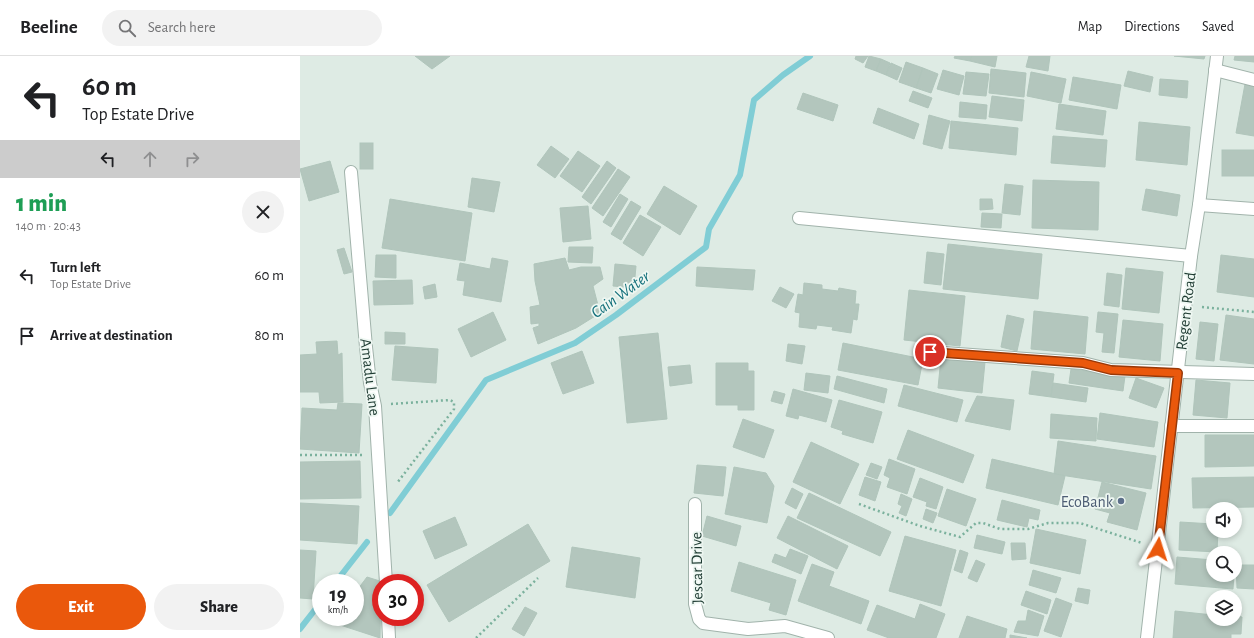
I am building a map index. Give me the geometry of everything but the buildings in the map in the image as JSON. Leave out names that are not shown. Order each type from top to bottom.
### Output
[{"type":"street","name":"Regent Road","points":[[1147,638],[1185,305],[1217,56]]},
{"type":"street","points":[[1216,70],[1254,80]]},
{"type":"street","name":"Amadu Lane","points":[[351,172],[366,347],[375,406],[386,574]]},
{"type":"street","points":[[1199,205],[1254,209]]},
{"type":"street","points":[[799,218],[1191,256]]},
{"type":"street","points":[[930,352],[1083,363],[1111,370],[1254,374]]},
{"type":"street","points":[[1171,426],[1254,426]]},
{"type":"street","name":"Jescar Drive","points":[[695,504],[695,604],[699,619],[702,623],[748,629],[785,626],[828,638]]},
{"type":"street","points":[[389,626],[390,638]]},
{"type":"path","points":[[1185,305],[1254,312]]},
{"type":"path","points":[[375,406],[450,400],[454,402],[454,408],[382,503]]},
{"type":"path","points":[[300,456],[379,456]]},
{"type":"path","points":[[859,504],[920,526],[960,537],[976,523],[1000,529],[1028,530],[1048,523],[1080,522],[1158,549]]},
{"type":"path","points":[[476,638],[538,578]]},
{"type":"waterway","name":"Cain Water","points":[[390,513],[486,380],[575,343],[616,315],[706,247],[709,229],[740,175],[754,100],[783,75],[810,56]]},
{"type":"waterway","name":"Cain Water","points":[[342,574],[367,542]]},
{"type":"waterway","name":"Cain Water","points":[[300,629],[312,614]]},
{"type":"place","name":"EcoBank","points":[[1121,501]]},
{"type":"route","points":[[930,352],[1083,363],[1111,370],[1178,373],[1158,549]]}]
